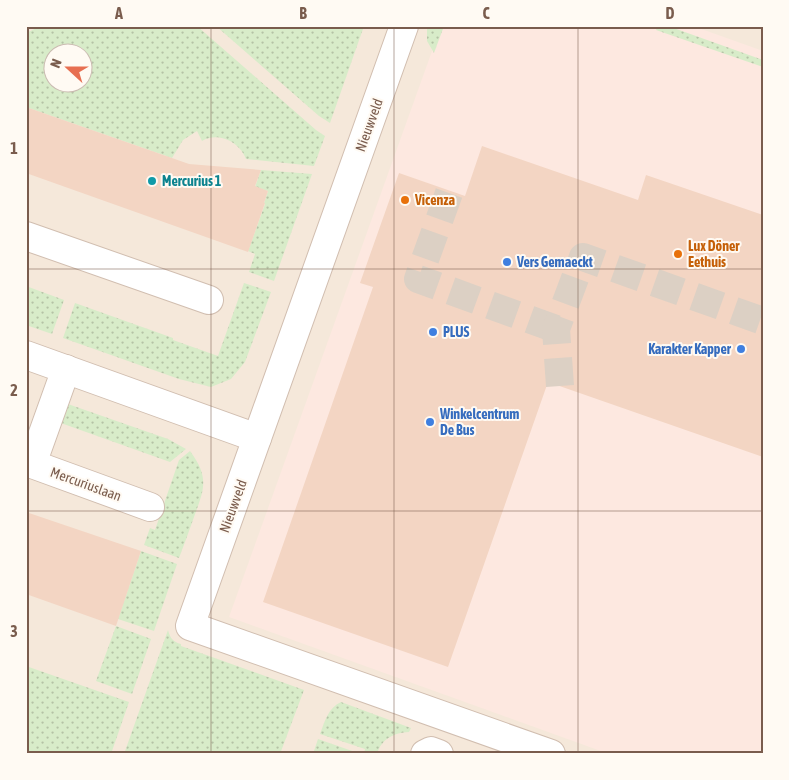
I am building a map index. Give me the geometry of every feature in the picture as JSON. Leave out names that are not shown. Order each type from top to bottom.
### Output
[{"type":"street","name":"Nieuwveld","points":[[404,26],[190,626],[551,754]]},
{"type":"street","points":[[26,236],[209,300]]},
{"type":"street","points":[[26,355],[257,438]]},
{"type":"street","name":"Mercuriuslaan","points":[[66,369],[32,464],[150,507]]},
{"type":"street","points":[[425,754],[431,751],[440,754]]},
{"type":"shaded area","points":[[26,26],[763,26],[763,754],[26,754]]},
{"type":"shaded area","points":[[441,26],[693,26],[763,51],[763,754],[609,754],[229,617]]},
{"type":"green space","points":[[41,26],[197,26],[325,136],[314,166],[246,159],[234,143],[215,137],[202,141],[197,131],[183,140],[172,158],[26,107],[26,33]]},
{"type":"green space","points":[[216,26],[364,26],[330,123],[319,116]]},
{"type":"green space","points":[[427,26],[444,26],[434,53],[427,41]]},
{"type":"green space","points":[[658,26],[668,26],[763,60],[763,67],[656,30]]},
{"type":"green space","points":[[261,170],[312,174],[274,281],[249,272],[255,254],[248,251],[268,191],[255,187]]},
{"type":"green space","points":[[244,283],[271,292],[245,362],[231,379],[211,387],[179,379],[63,338],[75,303],[218,356]]},
{"type":"green space","points":[[26,286],[64,300],[52,334],[26,325]]},
{"type":"green space","points":[[65,403],[168,439],[186,449],[170,462],[58,422]]},
{"type":"green space","points":[[190,451],[203,476],[203,484],[200,499],[179,558],[144,545],[150,528],[155,530],[179,460]]},
{"type":"green space","points":[[141,551],[177,564],[154,631],[118,619]]},
{"type":"green space","points":[[116,626],[151,639],[132,694],[96,681]]},
{"type":"green space","points":[[168,630],[172,639],[181,644],[181,646],[304,690],[280,754],[124,754]]},
{"type":"green space","points":[[26,666],[129,702],[111,754],[26,754]]},
{"type":"green space","points":[[341,702],[411,728],[409,732],[394,735],[385,740],[377,754],[364,754],[365,749],[320,734],[330,711]]},
{"type":"green space","points":[[318,739],[355,752],[354,754],[313,754]]},
{"type":"building","name":"Mercurius 1","points":[[26,107],[189,164],[261,170],[255,186],[268,191],[248,252],[26,173]]},
{"type":"building","name":"Winkelcentrum De Bus","points":[[482,146],[638,200],[646,175],[763,215],[763,457],[548,382],[448,667],[263,602],[373,287],[360,283],[399,173],[465,196]]},
{"type":"building","points":[[26,512],[141,551],[116,626],[26,594]]},
{"type":"tunnel","points":[[449,193],[418,279],[556,329]]},
{"type":"tunnel","points":[[560,386],[556,329],[583,257],[763,321]]},
{"type":"place","name":"Mercurius 1","points":[[152,181]]},
{"type":"place","name":"Vicenza","points":[[405,200]]},
{"type":"place","name":"Lux Döner Eethuis","points":[[678,254]]},
{"type":"place","name":"Vers Gemaeckt","points":[[507,262]]},
{"type":"place","name":"PLUS","points":[[433,332]]},
{"type":"place","name":"Karakter Kapper","points":[[741,349]]},
{"type":"place","name":"Winkelcentrum De Bus","points":[[430,422]]}]
